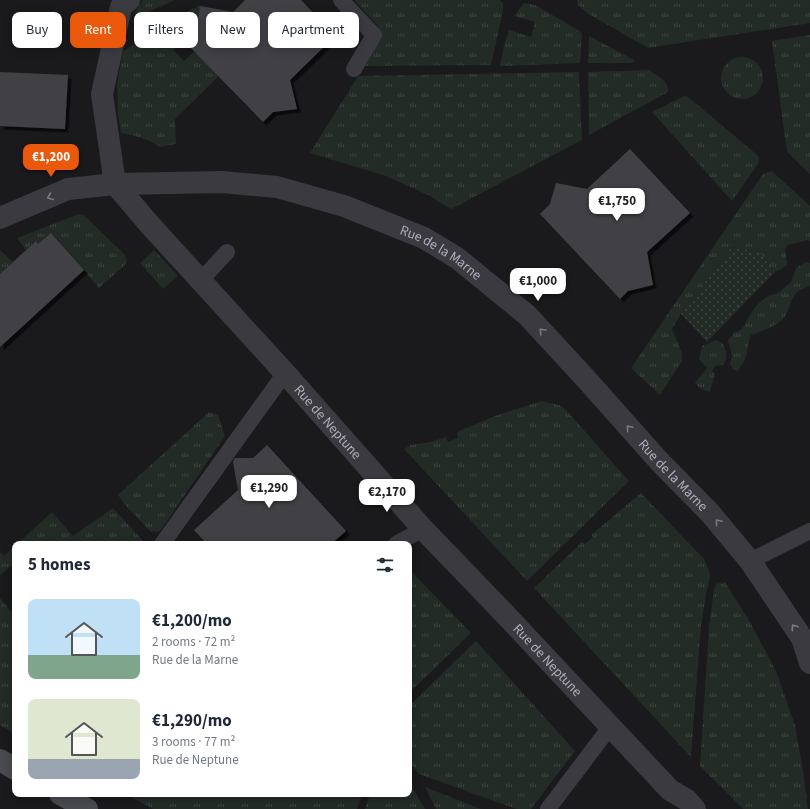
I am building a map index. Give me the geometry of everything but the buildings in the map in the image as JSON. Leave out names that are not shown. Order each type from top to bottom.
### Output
[{"type":"street","points":[[115,184],[102,94],[121,8],[129,0]]},
{"type":"street","name":"Rue de la Marne","points":[[0,218],[68,189],[115,184],[222,182],[277,187],[344,206],[424,238],[457,258],[527,315],[659,461],[710,513],[750,561],[802,638],[810,663]]},
{"type":"street","name":"Rue de Neptune","points":[[115,184],[424,529],[670,790],[687,800],[695,809]]},
{"type":"street","points":[[0,760],[12,767]]},
{"type":"street","points":[[65,797],[87,809]]},
{"type":"lane","points":[[341,0],[374,35],[354,69]]},
{"type":"lane","points":[[201,280],[227,252]]},
{"type":"lane","points":[[164,541],[285,373]]},
{"type":"lane","points":[[402,541],[424,529]]},
{"type":"lane","points":[[750,561],[810,531]]},
{"type":"lane","points":[[548,809],[610,727]]},
{"type":"green space","points":[[143,0],[175,0],[148,12],[135,12]]},
{"type":"green space","points":[[354,0],[500,0],[503,3],[503,11],[491,65],[364,66],[380,32],[378,26]]},
{"type":"green space","points":[[577,0],[810,0],[810,23],[648,48],[587,13],[578,5]]},
{"type":"green space","points":[[524,3],[535,5],[580,31],[582,35],[580,63],[500,66],[504,45],[509,30],[531,37],[535,22],[514,16]]},
{"type":"green space","points":[[200,6],[198,20],[198,12],[187,12]]},
{"type":"green space","points":[[810,35],[810,174],[787,152],[772,41]]},
{"type":"green space","points":[[589,36],[634,61],[631,63],[588,63]]},
{"type":"green space","points":[[134,44],[134,48],[175,48],[173,50],[184,61],[195,51],[219,76],[175,119],[176,144],[159,147],[146,139],[121,133],[118,114],[117,84],[123,51]]},
{"type":"green space","points":[[738,57],[746,57],[754,60],[760,66],[763,78],[760,90],[754,96],[746,99],[738,99],[730,96],[724,90],[721,82],[721,74],[724,66],[730,60]]},
{"type":"green space","points":[[649,70],[665,81],[668,92],[589,135],[588,72]]},
{"type":"green space","points":[[579,72],[582,140],[451,209],[428,195],[386,176],[310,153],[358,76]]},
{"type":"green space","points":[[684,96],[688,97],[759,158],[758,164],[732,201],[652,112]]},
{"type":"green space","points":[[772,171],[810,206],[810,241],[807,240],[788,245],[785,249],[787,264],[782,269],[775,272],[759,252],[732,247],[681,314],[672,329],[682,353],[682,361],[660,395],[631,368],[763,174]]},
{"type":"green space","points":[[79,214],[85,216],[125,255],[127,261],[125,265],[99,288],[52,234],[38,244],[36,241],[26,250],[17,238]]},
{"type":"green space","points":[[732,247],[759,252],[775,272],[707,342],[681,314]]},
{"type":"green space","points":[[0,250],[13,262],[0,274]]},
{"type":"green space","points":[[154,250],[178,276],[163,289],[140,263]]},
{"type":"green space","points":[[806,262],[810,263],[810,286],[799,290],[796,293],[785,316],[780,322],[751,335],[744,362],[737,371],[733,369],[730,364],[732,356],[728,340],[734,333],[742,329],[753,310],[760,302],[768,296],[778,293],[791,282],[796,268]]},
{"type":"green space","points":[[716,340],[723,344],[726,357],[723,365],[715,366],[712,371],[715,374],[710,392],[701,389],[695,383],[707,368],[699,359],[702,346]]},
{"type":"green space","points":[[541,401],[559,405],[566,410],[629,481],[527,581],[404,449],[411,445],[431,442],[446,437],[448,442],[458,438],[457,432],[495,416]]},
{"type":"green space","points":[[209,412],[218,415],[225,436],[160,531],[151,532],[127,507],[118,495]]},
{"type":"green space","points":[[641,493],[704,559],[709,570],[710,579],[701,626],[691,757],[534,588],[582,542],[585,544],[593,537],[591,535]]},
{"type":"green space","points":[[113,508],[143,541],[20,541],[52,512],[73,536]]},
{"type":"green space","points":[[12,548],[12,565],[0,575],[0,552],[4,556]]},
{"type":"green space","points":[[412,572],[471,633],[412,690]]},
{"type":"green space","points":[[725,582],[750,622],[776,671],[795,725],[808,809],[743,809],[700,766],[709,627],[714,590],[716,584]]},
{"type":"green space","points":[[0,598],[12,612],[12,732],[0,725]]},
{"type":"green space","points":[[476,641],[575,751],[531,809],[516,809],[419,774],[412,766],[412,703]]},
{"type":"green space","points":[[412,787],[425,809],[365,809],[369,797],[412,797]]},
{"type":"green space","points":[[425,787],[481,809],[436,809]]},
{"type":"green space","points":[[131,797],[361,797],[357,809],[153,809]]}]
